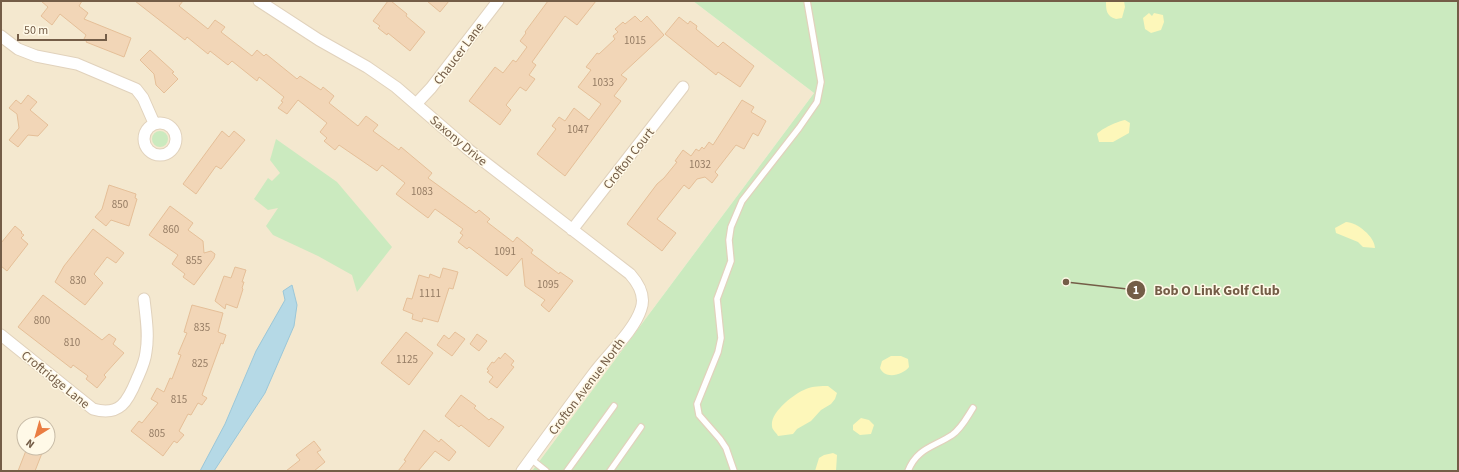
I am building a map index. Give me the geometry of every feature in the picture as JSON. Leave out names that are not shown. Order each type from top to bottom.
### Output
[{"type":"street","name":"Saxony Drive","points":[[259,1],[319,40],[367,67],[396,87],[469,150],[630,274],[638,283],[642,297]]},
{"type":"street","name":"Chaucer Lane","points":[[416,104],[431,88],[498,1]]},
{"type":"street","points":[[1,36],[18,50],[36,56],[77,64],[136,89],[143,98],[154,123]]},
{"type":"street","name":"Crofton Court","points":[[572,230],[683,87]]},
{"type":"street","name":"Crofton Avenue North","points":[[522,471],[635,321],[642,308],[642,297]]},
{"type":"street","name":"Croftridge Lane","points":[[1,335],[93,409],[108,412],[116,409],[124,403],[145,360],[147,337],[144,299]]},
{"type":"lane","points":[[734,471],[723,443],[699,415],[697,404],[718,352],[721,338],[717,299],[731,261],[729,240],[731,228],[738,207],[799,128],[817,102],[821,82],[807,1]]},
{"type":"lane","points":[[567,471],[614,406]]},
{"type":"lane","points":[[908,471],[912,460],[923,451],[953,434],[962,425],[973,408]]},
{"type":"lane","points":[[610,471],[641,427]]},
{"type":"lane","points":[[531,459],[546,471]]},
{"type":"shaded area","points":[[1,1],[693,1],[814,93],[532,471],[1,471]]},
{"type":"green space","points":[[693,1],[1458,1],[1458,471],[532,471],[814,93]]},
{"type":"green space","points":[[157,131],[163,131],[168,136],[166,145],[163,147],[157,147],[152,142],[152,136]]},
{"type":"green space","points":[[276,139],[337,182],[392,247],[357,292],[352,275],[318,256],[273,235],[266,226],[278,208],[268,210],[254,199],[268,178],[272,181],[280,173],[270,160]]},
{"type":"sand","points":[[1106,1],[1124,1],[1125,7],[1122,18],[1116,19],[1108,14]]},
{"type":"sand","points":[[1149,13],[1152,16],[1154,13],[1163,15],[1164,22],[1161,30],[1151,33],[1145,29],[1143,18]]},
{"type":"sand","points":[[1125,120],[1130,123],[1129,133],[1113,142],[1099,142],[1097,134],[1099,132]]},
{"type":"sand","points":[[1346,222],[1360,227],[1365,231],[1372,239],[1375,248],[1363,247],[1358,242],[1336,233],[1335,228]]},
{"type":"sand","points":[[891,356],[901,356],[908,359],[909,367],[903,372],[894,375],[882,372],[880,368],[882,361]]},
{"type":"sand","points":[[828,386],[837,393],[831,404],[821,410],[811,421],[797,429],[793,434],[778,436],[773,430],[772,421],[779,409],[784,404],[801,391],[814,387]]},
{"type":"sand","points":[[861,418],[869,420],[874,425],[871,434],[860,435],[853,430],[853,425]]},
{"type":"sand","points":[[833,453],[837,455],[836,471],[815,471],[819,458]]},
{"type":"water","points":[[292,285],[297,305],[294,326],[265,393],[214,471],[200,471],[225,424],[256,351],[285,300],[283,291]]},
{"type":"building","points":[[41,1],[82,1],[79,6],[88,13],[84,19],[131,38],[124,57],[86,42],[87,40],[84,39],[86,35],[60,14],[52,25],[41,16],[48,7]]},
{"type":"building","points":[[135,1],[183,1],[179,6],[208,29],[215,20],[225,27],[221,32],[252,56],[257,50],[264,56],[266,54],[297,79],[300,76],[321,90],[323,87],[334,96],[329,103],[358,126],[366,116],[378,125],[373,131],[399,150],[401,147],[432,173],[428,178],[476,213],[479,210],[490,219],[487,222],[513,242],[517,237],[533,250],[531,253],[559,274],[560,272],[573,281],[549,312],[541,305],[545,300],[525,286],[522,258],[507,276],[469,247],[467,249],[458,242],[463,235],[460,233],[463,229],[435,209],[428,218],[396,194],[405,183],[382,165],[377,171],[339,145],[335,150],[324,141],[327,138],[320,132],[327,123],[298,100],[287,114],[278,108],[283,102],[281,101],[284,97],[259,77],[257,81],[232,61],[228,65],[210,51],[208,54],[187,37],[185,40]]},
{"type":"building","points":[[388,1],[391,1],[407,14],[406,16],[425,32],[410,51],[388,33],[387,35],[378,28],[380,26],[373,21]]},
{"type":"building","points":[[427,1],[449,1],[440,12]]},
{"type":"building","points":[[548,1],[596,1],[577,25],[565,16],[532,62],[536,65],[529,75],[535,79],[526,91],[520,87],[506,105],[511,110],[500,125],[469,101],[495,67],[503,73],[513,60],[516,62],[527,47],[520,41]]},
{"type":"building","points":[[635,16],[641,22],[647,16],[664,35],[621,75],[627,79],[614,96],[621,101],[565,176],[537,154],[556,129],[552,126],[559,117],[565,121],[574,108],[589,120],[601,104],[578,87],[591,70],[586,67],[597,53],[599,54],[615,39],[613,36],[618,32],[615,29],[623,22],[625,24]]},
{"type":"building","points":[[679,17],[688,24],[690,21],[697,26],[696,29],[718,47],[723,42],[754,66],[740,87],[718,72],[716,75],[665,34]]},
{"type":"building","points":[[150,50],[174,72],[172,73],[178,79],[164,93],[156,85],[154,74],[140,60]]},
{"type":"building","points":[[28,95],[37,102],[30,110],[48,125],[38,136],[28,135],[18,147],[9,140],[19,128],[17,114],[9,108],[16,100],[21,104]]},
{"type":"building","points":[[742,100],[754,107],[751,112],[766,121],[758,136],[753,133],[744,149],[736,145],[715,172],[718,175],[712,183],[705,177],[697,179],[689,189],[684,185],[657,219],[676,233],[662,251],[627,224],[657,184],[677,162],[675,161],[683,150],[691,156],[696,149],[699,151],[702,147],[704,149],[709,142],[713,145]]},
{"type":"building","points":[[222,131],[229,137],[234,131],[245,140],[221,169],[216,166],[196,194],[183,184]]},
{"type":"building","points":[[109,185],[136,194],[135,198],[137,199],[129,226],[111,220],[106,226],[95,217],[102,209]]},
{"type":"building","points":[[170,206],[193,223],[188,230],[203,241],[204,253],[211,251],[215,254],[214,258],[194,285],[183,277],[185,274],[172,264],[178,255],[149,235]]},
{"type":"building","points":[[15,226],[24,235],[21,238],[28,244],[7,271],[1,266],[1,243]]},
{"type":"building","points":[[93,229],[124,253],[116,263],[107,257],[94,274],[103,283],[85,305],[55,282],[64,266]]},
{"type":"building","points":[[235,267],[246,270],[242,282],[244,282],[243,289],[237,308],[226,304],[225,309],[215,301],[224,276],[231,278]]},
{"type":"building","points":[[443,268],[458,272],[453,289],[449,288],[438,322],[423,318],[422,322],[412,319],[413,314],[403,310],[407,298],[412,299],[419,275],[429,278],[430,274],[440,278]]},
{"type":"building","points":[[43,295],[102,340],[109,334],[116,339],[113,344],[124,353],[104,375],[106,377],[97,388],[86,379],[88,376],[73,365],[71,368],[18,327]]},
{"type":"building","points":[[192,305],[223,313],[218,332],[226,335],[223,344],[221,343],[202,395],[207,398],[202,405],[198,403],[191,415],[188,414],[179,431],[184,435],[177,443],[174,441],[163,456],[131,431],[139,421],[142,423],[158,403],[151,399],[157,388],[164,392],[170,378],[172,379],[181,355],[178,354],[187,333],[184,332]]},
{"type":"building","points":[[406,332],[433,353],[409,385],[381,363]]},
{"type":"building","points":[[455,332],[465,339],[452,356],[437,345],[444,335],[449,339]]},
{"type":"building","points":[[477,334],[487,341],[479,351],[470,344]]},
{"type":"building","points":[[505,353],[514,361],[511,365],[514,367],[497,388],[489,382],[493,377],[487,372],[489,371],[487,369],[492,362],[494,363],[499,357],[500,359]]},
{"type":"building","points":[[461,395],[476,406],[474,408],[489,420],[491,418],[504,427],[489,447],[461,425],[459,427],[445,416]]},
{"type":"building","points":[[424,430],[439,442],[441,439],[456,452],[449,461],[435,451],[418,471],[398,471],[406,461],[404,460]]},
{"type":"building","points":[[314,441],[321,450],[317,452],[325,462],[314,471],[286,471],[300,460],[296,455]]},
{"type":"building","points":[[24,456],[41,456],[35,471],[18,471]]},
{"type":"place","name":"Bob O Link Golf Club","points":[[1066,282]]}]
